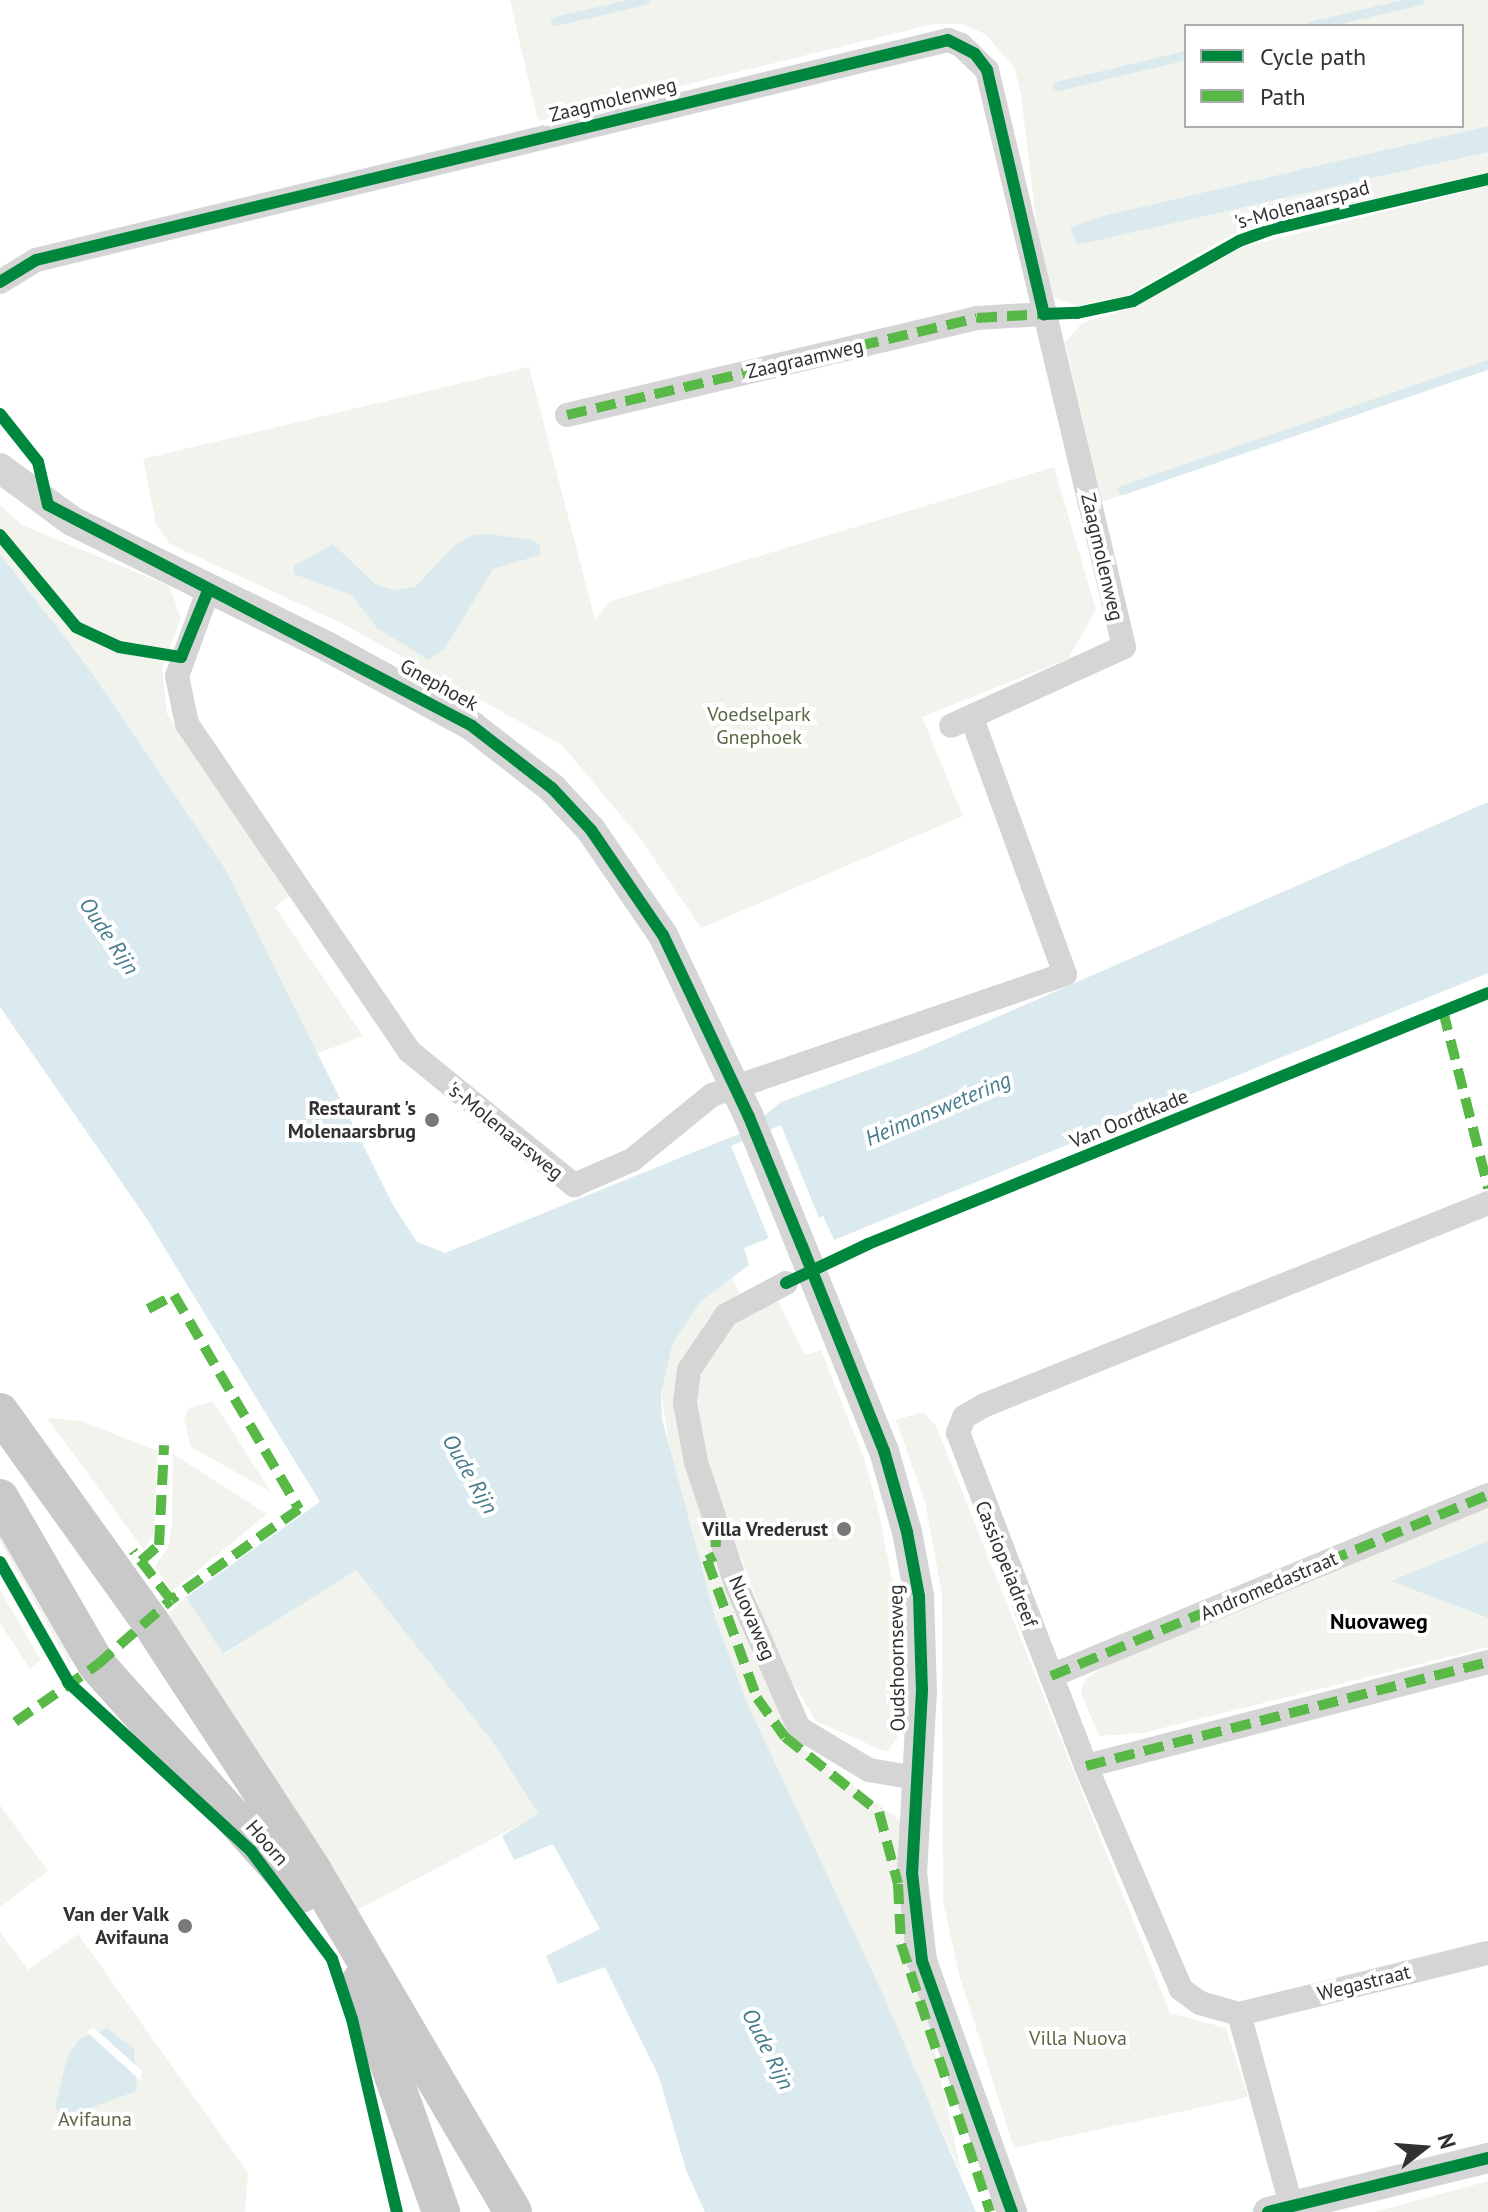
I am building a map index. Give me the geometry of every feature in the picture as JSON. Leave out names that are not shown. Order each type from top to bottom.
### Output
[{"type":"main road","name":"Hoorn","points":[[0,1412],[151,1623],[313,1871],[513,2212]]},
{"type":"main road","name":"Hoorn","points":[[0,1498],[97,1665],[280,1864],[344,1949],[369,2001],[441,2212]]},
{"type":"street","name":"Zaagmolenweg","points":[[0,282],[36,260],[948,40],[975,54],[987,70],[1124,647],[961,722]]},
{"type":"street","name":"Zaagraamweg","points":[[567,415],[977,318],[1044,314]]},
{"type":"street","name":"Gnephoek","points":[[0,468],[72,521],[208,591],[328,647],[472,726],[552,788],[591,830],[663,935],[749,1117]]},
{"type":"street","name":"'s-Molenaarsweg","points":[[208,591],[177,676],[187,724],[409,1051],[574,1185],[632,1160],[712,1095],[1065,974],[961,722]]},
{"type":"street","name":"Oudshoornseweg","points":[[749,1117],[884,1451],[919,1596],[917,1778],[912,1873],[922,1961],[1012,2212]]},
{"type":"street","name":"Cassiopeiadreef","points":[[1239,2014],[1200,2003],[1181,1989],[1086,1766],[961,1453],[958,1433],[964,1417],[1488,1203]]},
{"type":"street","name":"Nuovaweg","points":[[786,1283],[726,1315],[689,1370],[685,1403],[696,1462],[737,1587],[799,1728],[869,1770],[917,1778]]},
{"type":"street","name":"Andromedastraat","points":[[1051,1676],[1488,1495]]},
{"type":"street","points":[[1086,1766],[1488,1662]]},
{"type":"street","name":"Wegastraat","points":[[1239,2014],[1488,1953]]},
{"type":"street","points":[[1239,2014],[1280,2208],[1488,2158]]},
{"type":"green space","points":[[510,0],[1488,0],[1488,126],[1098,217],[1071,228],[1077,245],[1488,152],[1488,174],[1263,224],[1229,236],[1128,295],[1077,306],[1053,297],[1038,237],[1021,94],[1014,67],[985,34],[961,24],[933,24],[538,121]]},
{"type":"green space","points":[[1488,186],[1488,370],[1102,502],[1065,343],[1082,323],[1134,307],[1243,247]]},
{"type":"green space","name":"Voedselpark Gnephoek","points":[[529,367],[595,619],[611,601],[1054,467],[1096,610],[1068,659],[922,717],[963,816],[701,928],[643,842],[562,745],[341,623],[170,544],[156,524],[143,459]]},
{"type":"green space","points":[[0,505],[22,525],[169,586],[181,618],[162,668],[167,714],[290,896],[275,907],[363,1036],[316,1054],[226,870],[87,666],[0,554]]},
{"type":"green space","points":[[731,1276],[740,1293],[709,1317],[687,1352],[719,1567],[795,1743],[902,1822],[908,1931],[962,2175],[747,1703],[715,1617],[671,1458],[661,1393],[673,1343],[701,1301]]},
{"type":"green space","points":[[777,1299],[805,1355],[821,1350],[864,1458],[879,1513],[896,1599],[901,1683],[897,1739],[886,1752],[816,1721],[793,1683],[787,1683],[696,1434],[699,1373],[736,1317]]},
{"type":"green space","points":[[213,1401],[271,1492],[191,1447],[184,1419],[189,1408]]},
{"type":"green space","name":"Villa Nuova","points":[[923,1412],[936,1426],[1170,2013],[1226,2028],[1248,2097],[1014,2148],[959,1974],[943,1901],[942,1594],[925,1502],[896,1420]]},
{"type":"green space","points":[[47,1418],[81,1421],[157,1451],[154,1533],[144,1550]]},
{"type":"green space","points":[[173,1454],[267,1514],[172,1591],[155,1566],[168,1548],[172,1524]]},
{"type":"green space","points":[[1488,1508],[1488,1541],[1392,1581],[1488,1618],[1488,1647],[1142,1733],[1099,1736],[1081,1693],[1085,1679],[1118,1658]]},
{"type":"green space","points":[[0,1512],[80,1656],[69,1663],[0,1541]]},
{"type":"green space","points":[[356,1569],[492,1741],[538,1815],[357,1910],[168,1614],[186,1597],[224,1654]]},
{"type":"green space","points":[[0,1590],[41,1660],[30,1669],[0,1623]]},
{"type":"green space","points":[[0,1805],[48,1871],[0,1907]]},
{"type":"green space","name":"Avifauna","points":[[0,1932],[28,1970],[78,1934],[248,2173],[245,2212],[0,2212]]},
{"type":"green space","points":[[1488,2181],[1488,2212],[1375,2212]]},
{"type":"water","points":[[1488,126],[1488,152],[1077,245],[1070,228],[1098,217]]},
{"type":"water","points":[[490,534],[531,540],[540,545],[540,555],[493,569],[445,648],[429,660],[377,628],[352,595],[294,574],[294,566],[333,544],[376,585],[395,590],[415,587],[456,544],[473,535]]},
{"type":"water","points":[[0,554],[87,666],[226,870],[393,1205],[417,1242],[445,1253],[746,1131],[781,1102],[917,1052],[1488,802],[1488,973],[834,1240],[823,1216],[744,1248],[749,1265],[701,1301],[673,1343],[661,1393],[662,1419],[715,1617],[747,1703],[881,1990],[976,2212],[705,2212],[686,2170],[659,2077],[605,1967],[558,1984],[546,1956],[600,1929],[553,1844],[514,1860],[502,1836],[538,1814],[492,1741],[356,1570],[223,1654],[186,1597],[320,1502],[145,1216],[0,1007]]},
{"type":"water","points":[[1488,1541],[1488,1618],[1391,1581]]},
{"type":"water","points":[[107,2028],[134,2049],[137,2091],[62,2118],[55,2106],[68,2055],[80,2039]]},
{"type":"pier","points":[[781,1125],[819,1218],[769,1239],[731,1146]]},
{"type":"pier","points":[[93,2027],[142,2071],[141,2081],[87,2032]]},
{"type":"waterway","points":[[555,21],[645,0]]},
{"type":"waterway","points":[[1318,24],[1420,0]]},
{"type":"waterway","points":[[1057,86],[1184,55]]},
{"type":"waterway","points":[[1122,490],[1488,364]]},
{"type":"marked path","points":[[567,415],[977,318],[1044,314]]},
{"type":"marked path","points":[[1443,1011],[1488,1188]]},
{"type":"marked path","points":[[148,1309],[174,1295],[299,1509],[171,1600]]},
{"type":"marked path","points":[[141,1561],[159,1545],[164,1445]]},
{"type":"marked path","points":[[1051,1676],[1488,1495]]},
{"type":"marked path","points":[[717,1527],[715,1556],[707,1560],[757,1698],[785,1737],[879,1812],[898,1884],[901,1944],[990,2212]]},
{"type":"marked path","points":[[15,1722],[97,1665],[171,1600],[133,1551]]},
{"type":"marked path","points":[[1086,1766],[1488,1662]]},
{"type":"cycle path","name":"'s-Molenaarspad","points":[[0,282],[36,260],[948,40],[975,54],[987,70],[1044,314],[1077,313],[1133,301],[1239,241],[1269,230],[1488,179]]},
{"type":"cycle path","points":[[0,414],[38,462],[48,505],[472,726],[552,788],[591,830],[663,935],[749,1117],[802,1246],[884,1451],[907,1532],[919,1596],[922,1690],[912,1873],[922,1961],[1012,2212]]},
{"type":"cycle path","points":[[0,535],[76,627],[119,647],[181,657],[208,591]]},
{"type":"cycle path","name":"Van Oordtkade","points":[[786,1283],[868,1244],[1488,993]]},
{"type":"cycle path","points":[[0,1562],[69,1683],[251,1851],[332,1959],[352,2019],[397,2212]]},
{"type":"cycle path","points":[[1268,2212],[1488,2158]]},
{"type":"place","name":"Restaurant 's Molenaarsbrug","points":[[432,1120]]},
{"type":"place","name":"Villa Vrederust","points":[[844,1529]]},
{"type":"place","name":"Van der Valk Avifauna","points":[[185,1926]]},
{"type":"district","name":"Nuovaweg","points":[[1379,1622]]},
{"type":"water label","name":"Oude Rijn","points":[[109,936]]},
{"type":"water label","name":"Heimanswetering","points":[[938,1109]]},
{"type":"water label","name":"Oude Rijn","points":[[470,1474]]},
{"type":"water label","name":"Oude Rijn","points":[[768,2049]]}]
